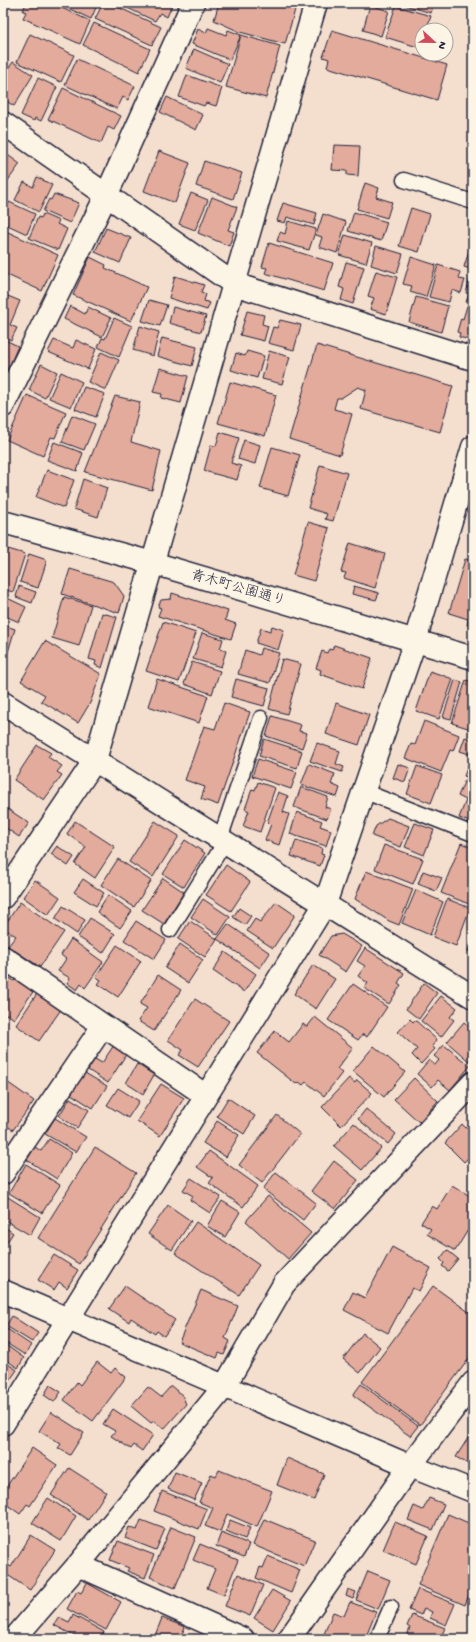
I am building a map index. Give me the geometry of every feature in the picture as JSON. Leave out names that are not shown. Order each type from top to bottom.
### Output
[{"type":"street","points":[[3,406],[106,196],[193,3]]},
{"type":"street","points":[[3,897],[95,760],[316,3]]},
{"type":"street","points":[[5,128],[234,284],[473,359]]},
{"type":"street","points":[[3,1424],[69,1320],[205,1096],[325,904],[414,641],[473,447]]},
{"type":"street","name":"青木町公園通り","points":[[3,522],[153,563],[473,658]]},
{"type":"street","points":[[3,703],[473,997]]},
{"type":"street","points":[[3,957],[205,1096]]},
{"type":"street","points":[[3,1173],[103,1026]]},
{"type":"street","points":[[14,1639],[78,1565],[224,1387],[284,1284],[473,1083]]},
{"type":"street","points":[[3,1291],[224,1387],[410,1466],[473,1491]]},
{"type":"street","points":[[289,1639],[410,1466],[473,1382]]},
{"type":"street","points":[[78,1565],[243,1639]]},
{"type":"lane","points":[[404,180],[473,202]]},
{"type":"lane","points":[[170,930],[223,840],[261,718]]},
{"type":"lane","points":[[363,791],[473,834]]},
{"type":"lane","points":[[377,1639],[391,1607]]},
{"type":"building","points":[[26,3],[51,3],[90,21],[80,44],[23,18],[26,12],[23,11]]},
{"type":"building","points":[[57,3],[98,3],[91,19]]},
{"type":"building","points":[[103,3],[109,3],[161,27],[152,45],[95,19]]},
{"type":"building","points":[[117,3],[173,3],[167,17],[160,13],[155,21]]},
{"type":"building","points":[[219,3],[297,3],[285,44],[240,32],[214,20]]},
{"type":"building","points":[[398,3],[434,3],[431,13]]},
{"type":"building","points":[[370,5],[389,11],[381,36],[363,30]]},
{"type":"building","points":[[396,6],[431,16],[429,22],[414,22],[414,46],[385,37]]},
{"type":"building","points":[[94,23],[150,49],[139,72],[83,45]]},
{"type":"building","points":[[208,28],[226,35],[228,30],[241,35],[230,60],[192,44],[198,29],[206,33]]},
{"type":"building","points":[[332,30],[414,55],[414,62],[437,62],[447,65],[437,100],[327,67],[329,59],[323,57]]},
{"type":"building","points":[[30,34],[74,55],[61,82],[17,62]]},
{"type":"building","points":[[241,35],[280,46],[266,98],[226,87]]},
{"type":"building","points":[[194,49],[228,64],[220,83],[186,68]]},
{"type":"building","points":[[77,59],[135,86],[128,100],[123,97],[117,109],[65,85]]},
{"type":"building","points":[[13,62],[33,75],[14,106],[3,99],[3,66],[8,69]]},
{"type":"building","points":[[187,75],[222,88],[216,106],[206,103],[204,106],[179,97]]},
{"type":"building","points":[[38,78],[57,87],[41,121],[35,118],[34,121],[21,115]]},
{"type":"building","points":[[63,88],[121,116],[114,130],[108,127],[101,143],[48,119]]},
{"type":"building","points":[[167,97],[203,115],[196,130],[160,112]]},
{"type":"building","points":[[334,145],[360,146],[358,176],[347,175],[347,171],[332,170]]},
{"type":"building","points":[[159,151],[190,163],[175,203],[144,191]]},
{"type":"building","points":[[5,153],[20,164],[4,186],[3,155]]},
{"type":"building","points":[[204,161],[242,173],[233,199],[196,186]]},
{"type":"building","points":[[37,177],[52,185],[39,212],[15,200],[24,182],[33,187]]},
{"type":"building","points":[[365,183],[379,188],[376,197],[392,202],[387,218],[357,209]]},
{"type":"building","points":[[191,193],[208,200],[195,230],[179,224]]},
{"type":"building","points":[[54,194],[79,203],[70,223],[43,211],[49,199],[51,200]]},
{"type":"building","points":[[212,197],[237,207],[228,230],[234,232],[229,246],[198,233]]},
{"type":"building","points":[[9,202],[35,214],[27,234],[3,223],[3,215]]},
{"type":"building","points":[[283,203],[317,213],[314,225],[287,217],[285,223],[277,221]]},
{"type":"building","points":[[411,208],[430,214],[419,252],[399,246]]},
{"type":"building","points":[[354,212],[387,222],[381,241],[348,231]]},
{"type":"building","points":[[43,214],[59,221],[57,224],[67,229],[58,250],[29,238],[38,217],[41,218]]},
{"type":"building","points":[[323,214],[346,222],[337,253],[319,247],[322,237],[316,235]]},
{"type":"building","points":[[288,221],[316,229],[309,250],[277,241],[280,232],[285,234]]},
{"type":"building","points":[[106,228],[131,238],[120,263],[95,252]]},
{"type":"building","points":[[8,232],[58,255],[42,291],[3,273],[3,244]]},
{"type":"building","points":[[345,235],[372,243],[366,263],[339,255]]},
{"type":"building","points":[[269,243],[333,263],[324,291],[265,273],[267,268],[262,267]]},
{"type":"building","points":[[471,244],[473,245],[473,270],[464,267]]},
{"type":"building","points":[[376,246],[403,254],[397,273],[371,265]]},
{"type":"building","points":[[90,257],[106,265],[105,268],[147,287],[131,321],[73,295]]},
{"type":"building","points":[[411,257],[436,265],[426,297],[410,292],[412,286],[403,284]]},
{"type":"building","points":[[346,262],[364,267],[353,304],[341,300],[344,289],[339,287]]},
{"type":"building","points":[[438,265],[460,272],[459,279],[465,280],[461,293],[452,290],[449,302],[429,297]]},
{"type":"building","points":[[376,271],[397,277],[386,314],[370,309],[374,298],[368,296]]},
{"type":"building","points":[[471,275],[473,275],[473,304],[466,302],[469,294],[466,293]]},
{"type":"building","points":[[175,276],[204,285],[201,292],[206,294],[204,301],[210,303],[207,310],[169,298]]},
{"type":"building","points":[[3,294],[20,301],[10,325],[17,328],[11,340],[3,336]]},
{"type":"building","points":[[416,297],[448,306],[441,332],[409,322]]},
{"type":"building","points":[[149,300],[167,305],[160,326],[142,321]]},
{"type":"building","points":[[70,306],[85,314],[88,307],[111,318],[102,337],[64,319]]},
{"type":"building","points":[[467,306],[473,308],[473,341],[459,337],[460,333],[457,332],[461,318],[463,319]]},
{"type":"building","points":[[173,307],[206,316],[201,332],[169,323]]},
{"type":"building","points":[[247,311],[264,315],[262,324],[268,326],[264,341],[240,335]]},
{"type":"building","points":[[114,318],[132,326],[119,357],[98,347],[102,338],[105,339]]},
{"type":"building","points":[[280,320],[301,325],[294,350],[268,343],[273,327],[277,328]]},
{"type":"building","points":[[140,326],[159,332],[153,356],[133,350]]},
{"type":"building","points":[[162,338],[197,347],[192,366],[157,356]]},
{"type":"building","points":[[3,339],[18,346],[6,374],[3,373]]},
{"type":"building","points":[[54,340],[73,348],[76,340],[96,349],[88,369],[48,352]]},
{"type":"building","points":[[317,345],[453,386],[440,432],[361,409],[366,390],[358,387],[341,398],[337,398],[334,409],[352,414],[340,455],[289,439]]},
{"type":"building","points":[[247,351],[264,356],[257,378],[231,370],[236,353],[245,356]]},
{"type":"building","points":[[269,351],[290,357],[282,384],[262,379]]},
{"type":"building","points":[[101,352],[119,360],[106,390],[88,382]]},
{"type":"building","points":[[41,364],[57,372],[45,398],[29,390]]},
{"type":"building","points":[[160,368],[188,376],[181,403],[161,398],[162,394],[153,392]]},
{"type":"building","points":[[61,372],[82,382],[71,407],[49,398]]},
{"type":"building","points":[[230,382],[276,395],[265,436],[218,423]]},
{"type":"building","points":[[84,387],[105,394],[96,417],[75,409]]},
{"type":"building","points":[[27,395],[66,412],[55,438],[51,437],[43,456],[7,440]]},
{"type":"building","points":[[115,396],[140,402],[131,442],[161,451],[152,490],[85,472]]},
{"type":"building","points":[[72,415],[95,424],[84,450],[62,442]]},
{"type":"building","points":[[220,432],[239,438],[231,463],[241,466],[237,480],[204,471],[211,445],[216,446]]},
{"type":"building","points":[[244,440],[260,445],[255,464],[238,459]]},
{"type":"building","points":[[54,442],[83,453],[77,471],[47,460]]},
{"type":"building","points":[[272,447],[300,455],[288,496],[260,488]]},
{"type":"building","points":[[320,465],[347,473],[333,521],[325,519],[327,514],[308,508]]},
{"type":"building","points":[[47,470],[74,480],[64,508],[36,497]]},
{"type":"building","points":[[83,479],[107,488],[98,517],[74,509]]},
{"type":"building","points":[[308,522],[329,528],[314,581],[293,575]]},
{"type":"building","points":[[350,543],[385,554],[375,588],[344,578],[346,573],[341,572]]},
{"type":"building","points":[[8,549],[25,554],[13,592],[3,589],[3,564]]},
{"type":"building","points":[[29,554],[47,560],[38,588],[20,582]]},
{"type":"building","points":[[465,559],[473,561],[473,627],[467,625],[468,619],[449,613]]},
{"type":"building","points":[[70,569],[114,582],[124,596],[119,613],[62,594]]},
{"type":"building","points":[[19,586],[36,592],[32,603],[16,597]]},
{"type":"building","points":[[354,586],[379,593],[376,600],[352,594]]},
{"type":"building","points":[[172,593],[228,611],[225,620],[236,624],[231,639],[158,616],[161,608],[158,607],[161,600],[171,599]]},
{"type":"building","points":[[3,596],[26,607],[19,622],[3,615]]},
{"type":"building","points":[[64,597],[91,605],[79,646],[52,638]]},
{"type":"building","points":[[102,613],[117,617],[102,668],[95,665],[96,661],[89,659]]},
{"type":"building","points":[[163,622],[196,633],[179,682],[146,671]]},
{"type":"building","points":[[3,625],[15,629],[3,668]]},
{"type":"building","points":[[272,626],[284,630],[278,650],[256,643],[261,628],[270,631]]},
{"type":"building","points":[[202,633],[223,639],[220,649],[226,651],[221,667],[193,659]]},
{"type":"building","points":[[45,641],[101,674],[90,703],[78,723],[41,701],[45,695],[21,681]]},
{"type":"building","points":[[334,645],[372,658],[362,689],[320,674],[321,670],[316,668],[322,651],[327,653],[329,649],[332,650]]},
{"type":"building","points":[[261,648],[279,653],[270,683],[238,674],[245,650],[259,655]]},
{"type":"building","points":[[282,659],[301,664],[287,714],[269,709]]},
{"type":"building","points":[[192,662],[220,671],[212,694],[184,684]]},
{"type":"building","points":[[430,671],[453,679],[439,719],[416,711]]},
{"type":"building","points":[[157,679],[208,696],[199,723],[148,706]]},
{"type":"building","points":[[236,679],[269,688],[264,706],[231,697]]},
{"type":"building","points":[[455,680],[462,682],[451,719],[443,717]]},
{"type":"building","points":[[466,680],[473,682],[473,724],[471,729],[452,723]]},
{"type":"building","points":[[224,703],[250,712],[218,805],[201,799],[205,787],[185,780],[204,726],[215,729]]},
{"type":"building","points":[[336,703],[369,715],[359,745],[326,734]]},
{"type":"building","points":[[272,716],[301,725],[299,731],[307,733],[302,748],[266,736]]},
{"type":"building","points":[[424,721],[459,735],[453,751],[450,750],[441,772],[405,758],[411,744],[415,745]]},
{"type":"building","points":[[465,737],[473,740],[473,779],[464,776],[472,755],[460,751]]},
{"type":"building","points":[[264,739],[302,751],[297,768],[259,756]]},
{"type":"building","points":[[317,743],[340,751],[336,764],[344,767],[342,772],[310,761]]},
{"type":"building","points":[[37,745],[51,753],[48,757],[62,766],[57,772],[62,775],[44,800],[14,780]]},
{"type":"building","points":[[258,759],[297,772],[291,789],[252,776]]},
{"type":"building","points":[[309,764],[335,774],[331,784],[340,788],[337,797],[301,785]]},
{"type":"building","points":[[398,764],[410,768],[405,782],[393,778]]},
{"type":"building","points":[[417,766],[442,775],[431,803],[407,794]]},
{"type":"building","points":[[465,780],[473,783],[473,823],[459,818],[466,800],[458,796]]},
{"type":"building","points":[[258,782],[275,788],[260,832],[243,826],[249,811],[245,809],[252,789],[255,790]]},
{"type":"building","points":[[301,787],[328,797],[325,807],[331,809],[327,819],[294,807]]},
{"type":"building","points":[[278,792],[288,796],[283,812],[289,814],[279,845],[265,840],[271,824],[267,823]]},
{"type":"building","points":[[3,806],[29,823],[19,837],[3,826]]},
{"type":"building","points":[[297,812],[322,821],[320,826],[331,830],[326,846],[290,834]]},
{"type":"building","points":[[388,818],[409,826],[401,847],[372,836],[376,826]]},
{"type":"building","points":[[75,821],[115,847],[95,878],[75,864],[86,847],[67,834]]},
{"type":"building","points":[[155,821],[179,836],[153,877],[129,862]]},
{"type":"building","points":[[415,823],[434,830],[424,855],[405,847]]},
{"type":"building","points":[[185,840],[205,853],[184,887],[163,874]]},
{"type":"building","points":[[296,840],[322,848],[321,854],[324,855],[320,866],[291,856]]},
{"type":"building","points":[[461,843],[473,848],[473,895],[469,904],[441,893]]},
{"type":"building","points":[[384,845],[423,859],[413,884],[375,869]]},
{"type":"building","points":[[57,846],[74,857],[68,866],[51,854]]},
{"type":"building","points":[[118,859],[151,881],[134,907],[101,885]]},
{"type":"building","points":[[226,865],[250,882],[231,911],[206,895]]},
{"type":"building","points":[[366,871],[413,889],[399,925],[389,921],[355,899]]},
{"type":"building","points":[[423,871],[442,878],[436,891],[418,884]]},
{"type":"building","points":[[163,878],[184,892],[164,924],[142,910]]},
{"type":"building","points":[[83,879],[104,893],[96,906],[74,892]]},
{"type":"building","points":[[35,880],[60,897],[48,915],[23,897]]},
{"type":"building","points":[[416,890],[443,902],[430,935],[402,923]]},
{"type":"building","points":[[108,895],[132,911],[120,928],[97,912]]},
{"type":"building","points":[[203,899],[230,917],[218,935],[191,917]]},
{"type":"building","points":[[447,899],[470,908],[456,946],[433,937]]},
{"type":"building","points":[[20,902],[64,932],[40,967],[8,946],[16,936],[3,928]]},
{"type":"building","points":[[276,902],[295,915],[273,948],[247,931],[255,919],[260,922]]},
{"type":"building","points":[[63,906],[85,920],[77,934],[55,919]]},
{"type":"building","points":[[239,908],[251,916],[245,925],[233,917]]},
{"type":"building","points":[[90,918],[115,934],[103,953],[78,937]]},
{"type":"building","points":[[136,921],[166,940],[154,959],[124,940]]},
{"type":"building","points":[[190,921],[217,939],[205,957],[178,939]]},
{"type":"building","points":[[228,924],[270,953],[260,968],[217,939]]},
{"type":"building","points":[[342,934],[362,946],[346,972],[319,955],[331,936]]},
{"type":"building","points":[[473,938],[473,953],[468,951]]},
{"type":"building","points":[[71,939],[103,962],[85,988],[81,984],[77,990],[67,983],[70,978],[58,971],[66,959],[61,955]]},
{"type":"building","points":[[180,944],[203,960],[188,983],[165,968]]},
{"type":"building","points":[[117,945],[141,961],[118,997],[98,984],[101,980],[96,977]]},
{"type":"building","points":[[365,948],[404,973],[398,983],[401,985],[389,1004],[364,988],[368,983],[358,976],[365,966],[357,961]]},
{"type":"building","points":[[225,952],[256,974],[244,992],[213,971]]},
{"type":"building","points":[[313,965],[335,979],[316,1009],[294,994]]},
{"type":"building","points":[[3,973],[14,981],[18,977],[35,989],[14,1019],[7,1014],[3,1017]]},
{"type":"building","points":[[158,975],[181,990],[154,1031],[138,1021],[147,1008],[140,1004]]},
{"type":"building","points":[[424,983],[437,993],[419,1019],[406,1009]]},
{"type":"building","points":[[353,984],[387,1007],[367,1037],[363,1034],[358,1040],[328,1020]]},
{"type":"building","points":[[38,992],[62,1008],[39,1041],[16,1025]]},
{"type":"building","points":[[441,996],[457,1008],[450,1017],[454,1020],[441,1037],[421,1021]]},
{"type":"building","points":[[195,999],[229,1021],[198,1067],[179,1055],[183,1050],[168,1040]]},
{"type":"building","points":[[315,1017],[353,1048],[337,1069],[342,1073],[324,1096],[306,1082],[303,1085],[299,1082],[296,1084],[257,1053],[275,1031],[289,1042],[303,1024],[307,1027]]},
{"type":"building","points":[[410,1019],[413,1022],[415,1020],[437,1040],[432,1046],[435,1049],[421,1064],[412,1055],[417,1049],[398,1032]]},
{"type":"building","points":[[464,1022],[473,1030],[472,1064],[447,1042]]},
{"type":"building","points":[[114,1045],[127,1053],[108,1083],[88,1070],[95,1059],[102,1063]]},
{"type":"building","points":[[444,1045],[470,1066],[450,1090],[438,1080],[432,1087],[417,1074],[429,1060],[435,1065],[439,1060],[434,1056]]},
{"type":"building","points":[[374,1046],[405,1072],[384,1097],[353,1071]]},
{"type":"building","points":[[137,1064],[154,1075],[143,1094],[126,1083]]},
{"type":"building","points":[[85,1073],[107,1086],[93,1108],[71,1094]]},
{"type":"building","points":[[349,1078],[355,1083],[357,1080],[372,1093],[341,1126],[322,1107]]},
{"type":"building","points":[[414,1078],[438,1101],[419,1122],[394,1099]]},
{"type":"building","points":[[7,1082],[34,1101],[13,1130],[3,1123],[3,1087]]},
{"type":"building","points":[[161,1084],[184,1098],[160,1136],[137,1121]]},
{"type":"building","points":[[118,1088],[139,1101],[128,1118],[107,1105]]},
{"type":"building","points":[[70,1098],[89,1110],[77,1128],[59,1116]]},
{"type":"building","points":[[228,1098],[255,1116],[244,1134],[217,1116]]},
{"type":"building","points":[[366,1109],[396,1134],[388,1144],[358,1119]]},
{"type":"building","points":[[277,1115],[300,1134],[262,1183],[239,1165]]},
{"type":"building","points":[[55,1118],[86,1137],[76,1152],[45,1134]]},
{"type":"building","points":[[217,1121],[239,1135],[226,1157],[203,1143]]},
{"type":"building","points":[[354,1123],[381,1148],[362,1170],[334,1146]]},
{"type":"building","points":[[462,1124],[473,1135],[473,1153],[464,1162],[445,1143]]},
{"type":"building","points":[[49,1139],[72,1153],[57,1179],[27,1160],[35,1147],[41,1151]]},
{"type":"building","points":[[95,1147],[136,1173],[79,1264],[38,1238]]},
{"type":"building","points":[[209,1151],[258,1186],[243,1207],[209,1183],[213,1178],[197,1167]]},
{"type":"building","points":[[334,1161],[358,1180],[335,1209],[311,1191]]},
{"type":"building","points":[[26,1164],[60,1185],[42,1213],[9,1193]]},
{"type":"building","points":[[276,1172],[316,1203],[303,1220],[263,1189]]},
{"type":"building","points":[[191,1178],[221,1197],[210,1213],[190,1200],[193,1196],[183,1190]]},
{"type":"building","points":[[452,1185],[473,1198],[473,1222],[455,1251],[427,1234],[431,1229],[421,1223],[432,1206],[437,1209]]},
{"type":"building","points":[[3,1194],[40,1217],[30,1235],[3,1219]]},
{"type":"building","points":[[268,1196],[311,1233],[288,1259],[246,1221]]},
{"type":"building","points":[[222,1201],[240,1212],[225,1237],[207,1226]]},
{"type":"building","points":[[168,1205],[191,1221],[172,1250],[148,1234]]},
{"type":"building","points":[[196,1222],[259,1265],[239,1295],[175,1253]]},
{"type":"building","points":[[3,1226],[13,1233],[3,1248]]},
{"type":"building","points":[[392,1247],[431,1268],[419,1291],[412,1288],[388,1333],[344,1310],[353,1292],[365,1298]]},
{"type":"building","points":[[447,1250],[458,1259],[448,1271],[442,1266],[444,1263],[440,1259]]},
{"type":"building","points":[[54,1255],[78,1270],[67,1288],[59,1282],[54,1290],[38,1280]]},
{"type":"building","points":[[125,1286],[175,1320],[164,1336],[157,1331],[155,1334],[131,1318],[129,1322],[109,1309]]},
{"type":"building","points":[[433,1286],[473,1315],[473,1353],[420,1425],[362,1382]]},
{"type":"building","points":[[201,1290],[238,1306],[225,1338],[230,1341],[224,1355],[219,1353],[217,1358],[179,1342]]},
{"type":"building","points":[[12,1316],[38,1333],[32,1342],[6,1326]]},
{"type":"building","points":[[7,1329],[31,1345],[25,1355],[3,1341],[3,1335]]},
{"type":"building","points":[[363,1333],[380,1347],[360,1373],[343,1359]]},
{"type":"building","points":[[3,1343],[24,1358],[18,1368],[3,1358]]},
{"type":"building","points":[[3,1361],[17,1370],[10,1380],[3,1375]]},
{"type":"building","points":[[97,1362],[111,1373],[115,1368],[126,1377],[93,1421],[64,1400],[77,1382],[80,1385]]},
{"type":"building","points":[[361,1384],[418,1426],[410,1436],[353,1395]]},
{"type":"building","points":[[50,1385],[61,1392],[54,1402],[44,1395]]},
{"type":"building","points":[[171,1386],[182,1395],[186,1404],[164,1429],[154,1421],[151,1423],[131,1406],[148,1387],[161,1397]]},
{"type":"building","points":[[113,1409],[153,1435],[142,1451],[134,1445],[131,1449],[111,1436],[115,1431],[103,1424]]},
{"type":"building","points":[[51,1412],[84,1433],[70,1455],[58,1448],[61,1444],[39,1431]]},
{"type":"building","points":[[473,1430],[473,1467],[456,1457]]},
{"type":"building","points":[[32,1448],[57,1465],[30,1506],[27,1504],[20,1514],[3,1502],[3,1492]]},
{"type":"building","points":[[287,1458],[324,1474],[314,1500],[277,1485]]},
{"type":"building","points":[[69,1468],[106,1492],[88,1520],[51,1495]]},
{"type":"building","points":[[219,1470],[272,1491],[257,1527],[227,1514],[220,1532],[205,1526],[213,1508],[199,1502],[211,1474],[216,1476]]},
{"type":"building","points":[[175,1472],[202,1483],[194,1500],[168,1489]]},
{"type":"building","points":[[162,1491],[207,1509],[199,1529],[154,1511]]},
{"type":"building","points":[[48,1498],[76,1516],[61,1541],[32,1523]]},
{"type":"building","points":[[429,1498],[444,1504],[433,1530],[408,1520],[414,1506],[423,1510]]},
{"type":"building","points":[[448,1514],[473,1525],[473,1584],[465,1605],[418,1585]]},
{"type":"building","points":[[264,1519],[315,1540],[304,1566],[253,1545]]},
{"type":"building","points":[[141,1520],[165,1529],[156,1550],[125,1538],[129,1527],[137,1530]]},
{"type":"building","points":[[230,1520],[250,1528],[245,1539],[226,1531]]},
{"type":"building","points":[[395,1522],[428,1536],[416,1564],[383,1550]]},
{"type":"building","points":[[171,1527],[196,1537],[175,1588],[150,1577]]},
{"type":"building","points":[[221,1533],[249,1544],[244,1557],[216,1546]]},
{"type":"building","points":[[31,1535],[55,1550],[30,1590],[3,1572],[3,1567],[5,1563],[11,1567]]},
{"type":"building","points":[[118,1541],[154,1555],[145,1578],[127,1571],[129,1568],[110,1560]]},
{"type":"building","points":[[200,1544],[238,1560],[224,1595],[207,1588],[215,1569],[193,1560]]},
{"type":"building","points":[[268,1556],[300,1570],[291,1593],[256,1578],[260,1567],[263,1568]]},
{"type":"building","points":[[368,1571],[390,1580],[378,1609],[356,1600]]},
{"type":"building","points":[[238,1574],[263,1585],[250,1616],[225,1606]]},
{"type":"building","points":[[87,1583],[121,1602],[106,1630],[67,1609],[77,1591],[81,1593]]},
{"type":"building","points":[[348,1589],[356,1592],[353,1599],[346,1596]]},
{"type":"building","points":[[418,1589],[455,1604],[446,1625],[430,1618],[432,1612],[424,1608],[421,1615],[409,1610]]},
{"type":"building","points":[[272,1590],[291,1601],[273,1630],[254,1618]]},
{"type":"building","points":[[350,1602],[376,1612],[365,1639],[322,1639],[333,1612],[344,1616]]},
{"type":"building","points":[[73,1615],[104,1632],[101,1639],[80,1639],[54,1625],[59,1617],[69,1622]]},
{"type":"building","points":[[412,1615],[445,1628],[440,1639],[406,1638],[410,1628],[407,1626]]},
{"type":"building","points":[[162,1618],[185,1627],[180,1639],[154,1638]]},
{"type":"building","points":[[391,1634],[401,1639],[389,1639]]}]
